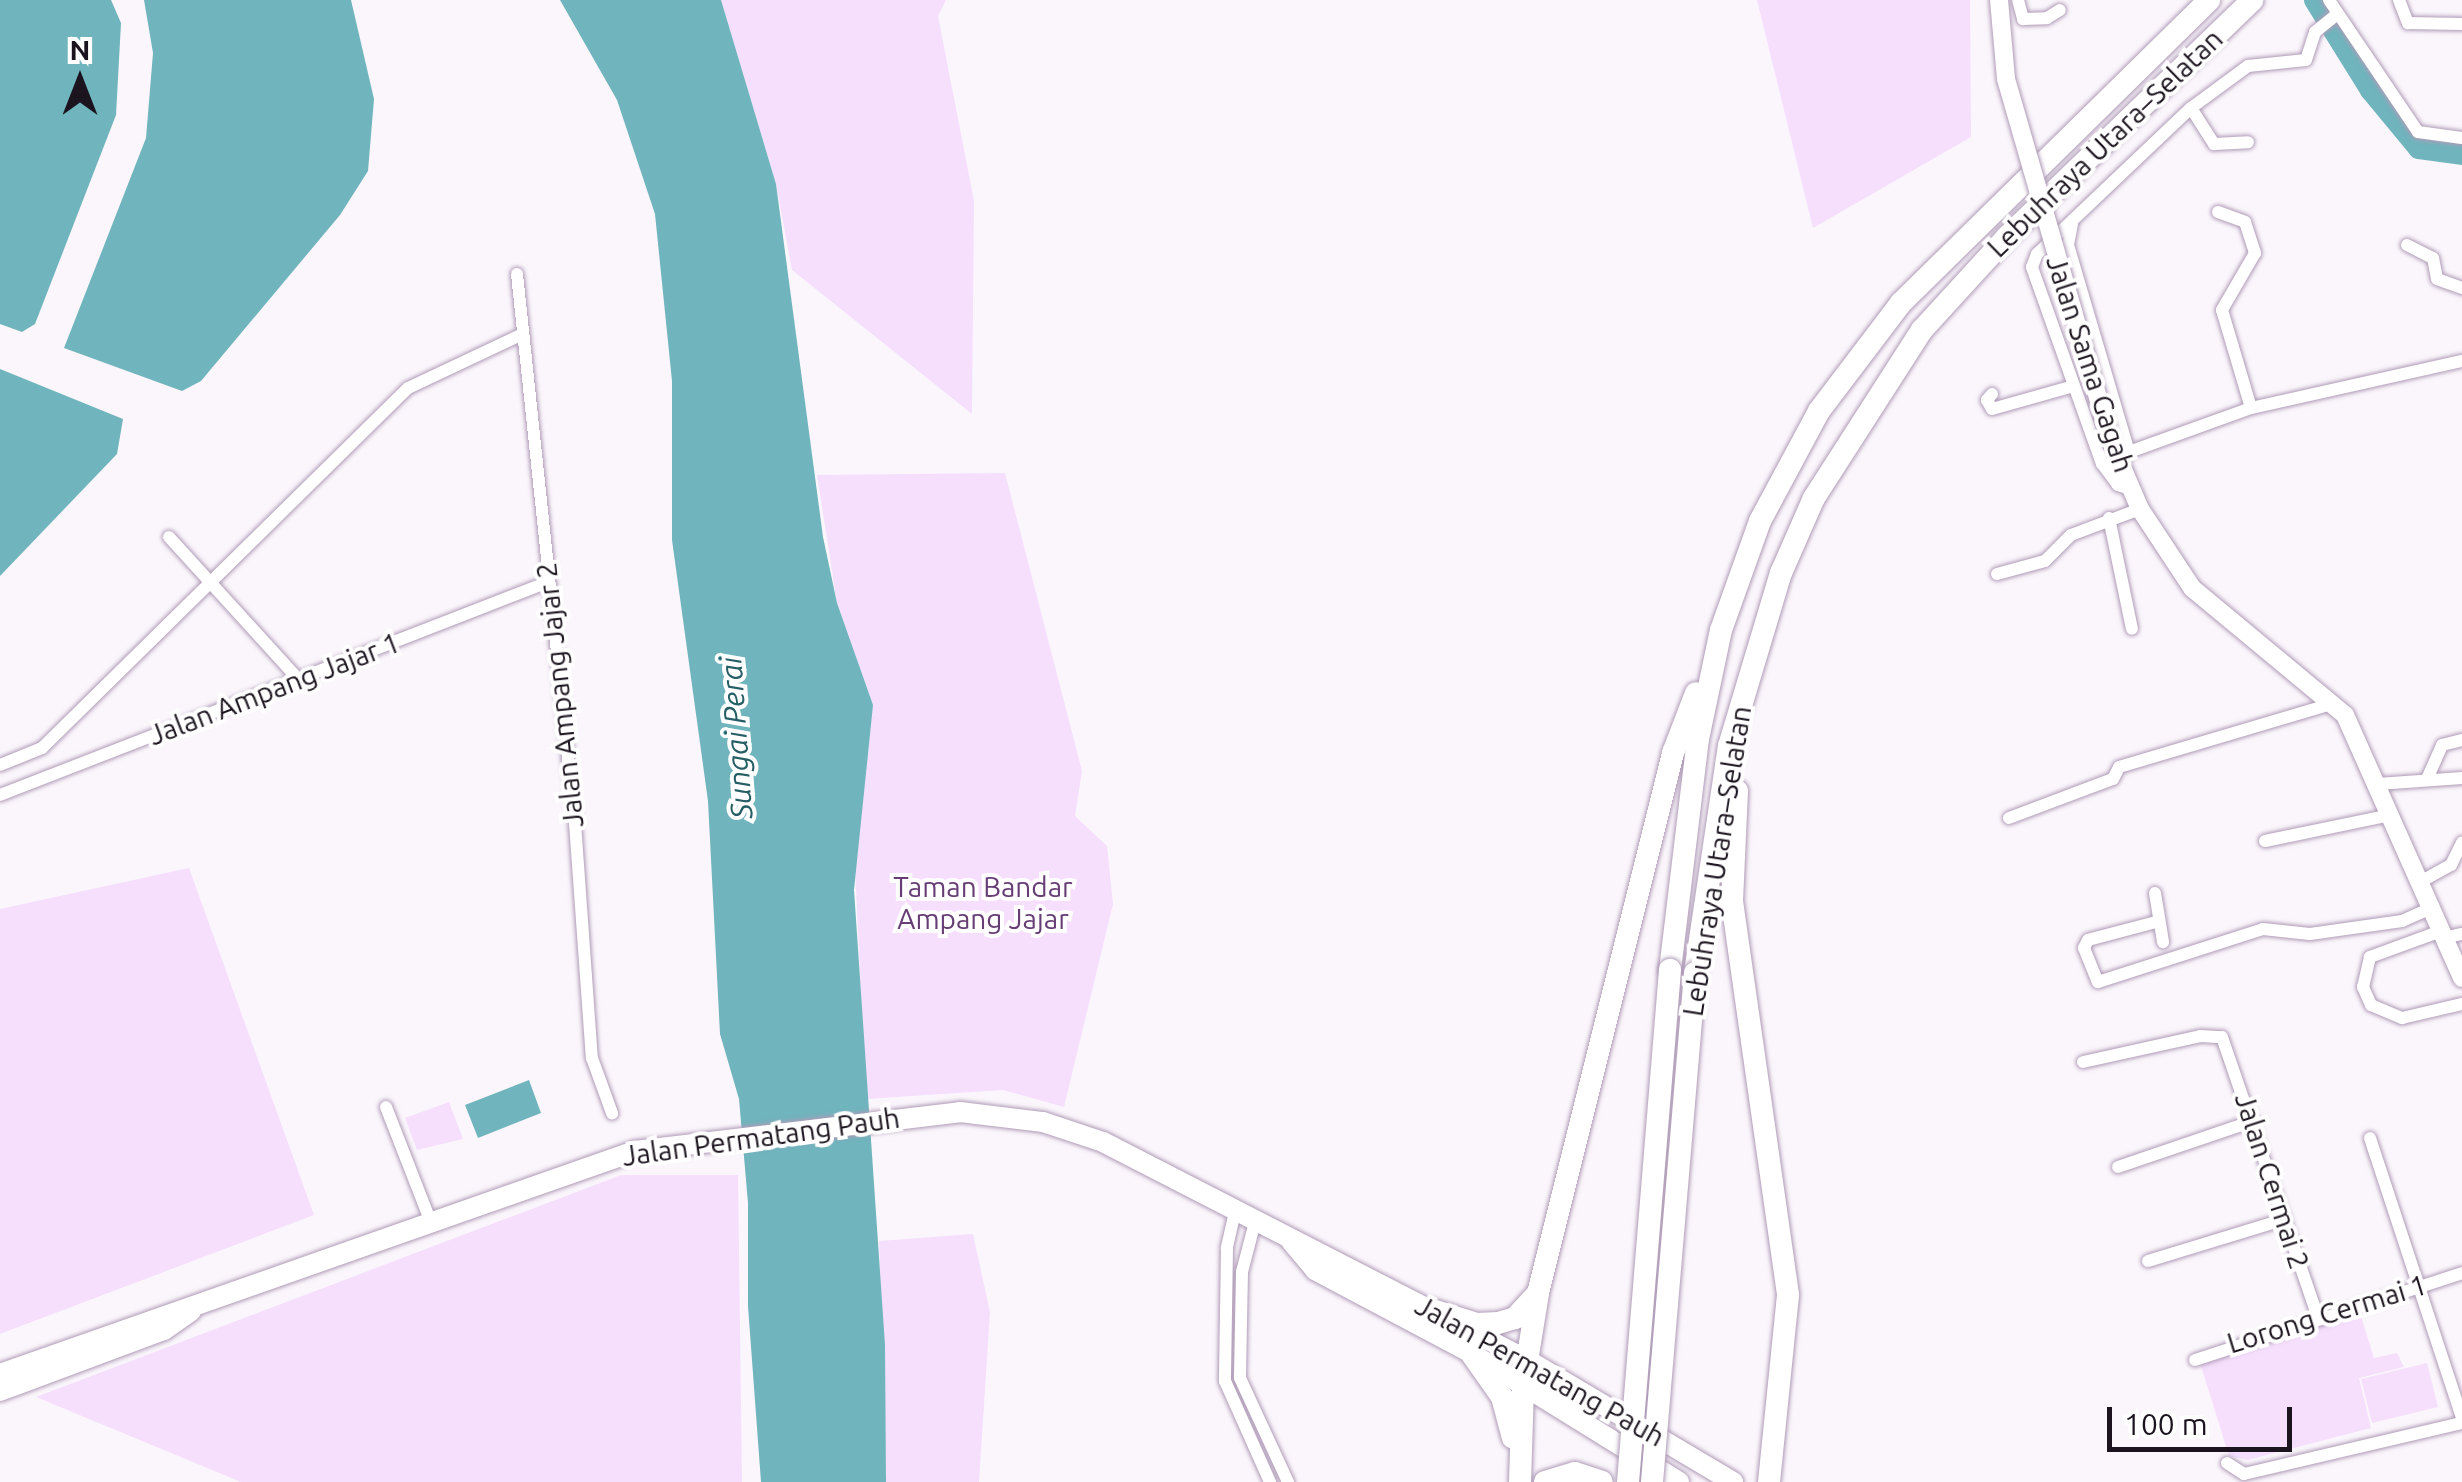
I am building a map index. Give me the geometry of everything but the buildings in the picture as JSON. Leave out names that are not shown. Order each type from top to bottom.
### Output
[{"type":"highway","name":"Lebuhraya Utara–Selatan","points":[[1628,1482],[1670,970],[1698,739],[1721,630],[1760,521],[1854,358],[1901,303],[2209,0]]},
{"type":"highway","name":"Lebuhraya Utara–Selatan","points":[[1652,1482],[1695,973],[1729,746],[1755,648],[1814,498],[1922,330],[2007,237],[2252,0]]},
{"type":"highway","points":[[1520,1471],[1523,1386],[1538,1293],[1672,753],[1721,630]]},
{"type":"highway","points":[[1755,648],[1734,814],[1732,901],[1786,1259],[1787,1331],[1769,1482]]},
{"type":"highway","points":[[1430,1308],[1476,1324],[1498,1322],[1515,1318],[1538,1293]]},
{"type":"highway","points":[[1470,1353],[1502,1398],[1520,1471]]},
{"type":"highway","points":[[1546,1482],[1575,1473],[1602,1482]]},
{"type":"main road","name":"Jalan Permatang Pauh","points":[[0,1374],[156,1314],[196,1307],[430,1220],[618,1156],[878,1118],[960,1112],[1043,1122],[1103,1142],[1290,1241],[1324,1250],[1526,1359],[1733,1482]]},
{"type":"main road","name":"Jalan Permatang Pauh","points":[[1290,1241],[1314,1270],[1470,1353],[1679,1482]]},
{"type":"main road","points":[[0,1391],[164,1330],[196,1307]]},
{"type":"street","name":"Jalan Sama Gagah","points":[[1999,0],[2006,79],[2110,439],[2124,458],[2140,508],[2192,588],[2335,703],[2378,784],[2432,908],[2449,934],[2462,978]]},
{"type":"street","points":[[2018,0],[2023,19],[2047,18],[2060,10]]},
{"type":"street","points":[[2329,0],[2334,16],[2418,132],[2462,138]]},
{"type":"street","points":[[2399,0],[2408,23],[2462,24]]},
{"type":"street","points":[[2131,488],[2118,485],[2102,464],[2032,266],[2073,221],[2191,108],[2248,66],[2306,60],[2314,32],[2334,16]]},
{"type":"street","points":[[2191,108],[2214,144],[2230,148],[2248,142]]},
{"type":"street","points":[[2218,212],[2245,222],[2256,253],[2222,310],[2251,408]]},
{"type":"street","points":[[2073,221],[2068,245],[2124,458],[2251,408],[2462,361]]},
{"type":"street","points":[[2407,244],[2432,258],[2437,278],[2462,288]]},
{"type":"street","name":"Jalan Ampang Jajar 2","points":[[517,274],[592,1058],[612,1113]]},
{"type":"street","points":[[0,764],[42,748],[408,388],[523,334]]},
{"type":"street","points":[[1992,394],[1987,400],[1992,409],[2074,386]]},
{"type":"street","points":[[1997,574],[2045,561],[2071,535],[2140,508]]},
{"type":"street","points":[[2109,518],[2132,629]]},
{"type":"street","points":[[169,537],[298,680]]},
{"type":"street","name":"Jalan Ampang Jajar 1","points":[[0,796],[548,582]]},
{"type":"street","points":[[2008,818],[2113,778],[2119,767],[2335,703]]},
{"type":"street","points":[[2426,779],[2442,746],[2462,740]]},
{"type":"street","points":[[2378,784],[2462,778]]},
{"type":"street","points":[[2265,841],[2391,815]]},
{"type":"street","points":[[2420,882],[2451,865],[2462,842]]},
{"type":"street","points":[[2155,893],[2156,922],[2162,942]]},
{"type":"street","points":[[2156,922],[2088,940],[2084,948],[2098,982],[2233,944],[2263,929],[2310,934],[2402,921],[2432,908]]},
{"type":"street","points":[[2449,934],[2370,958],[2364,987],[2371,1005],[2402,1018],[2462,1004]]},
{"type":"street","name":"Jalan Cermai 2","points":[[2084,1062],[2200,1036],[2222,1037],[2318,1317]]},
{"type":"street","points":[[386,1107],[430,1220]]},
{"type":"street","points":[[2118,1167],[2253,1121]]},
{"type":"street","points":[[2227,1463],[2244,1474],[2462,1420],[2370,1138]]},
{"type":"street","points":[[1235,1212],[1224,1298],[1226,1381],[1270,1482]]},
{"type":"street","points":[[2148,1261],[2285,1218]]},
{"type":"street","points":[[1256,1222],[1242,1272],[1240,1378],[1288,1482]]},
{"type":"street","name":"Lorong Cermai 1","points":[[2195,1360],[2462,1272]]},
{"type":"green space","points":[[721,0],[946,0],[938,16],[974,201],[972,414],[792,270],[776,184]]},
{"type":"green space","points":[[1757,0],[1970,0],[1971,137],[1813,228]]},
{"type":"green space","name":"Taman Bandar Ampang Jajar","points":[[1005,473],[1082,771],[1075,816],[1107,846],[1113,904],[1064,1107],[1003,1090],[866,1099],[854,847],[873,705],[837,603],[817,475]]},
{"type":"green space","points":[[189,868],[314,1215],[0,1334],[0,909]]},
{"type":"green space","points":[[449,1102],[463,1139],[417,1150],[405,1118]]},
{"type":"green space","points":[[621,1175],[738,1175],[742,1482],[241,1482],[36,1397]]},
{"type":"green space","points":[[973,1234],[990,1312],[979,1482],[886,1482],[879,1241]]},
{"type":"green space","points":[[2360,1313],[2374,1358],[2397,1353],[2404,1367],[2359,1378],[2371,1428],[2248,1460],[2229,1456],[2201,1366],[2206,1358]]},
{"type":"green space","points":[[2427,1363],[2438,1407],[2372,1423],[2361,1379]]},
{"type":"water","points":[[0,0],[111,0],[121,23],[116,115],[35,324],[22,332],[0,324]]},
{"type":"water","points":[[144,0],[351,0],[374,99],[368,171],[340,215],[201,381],[182,391],[64,348],[146,138],[153,53]]},
{"type":"water","name":"Sungai Perai","points":[[560,0],[721,0],[776,184],[823,537],[837,603],[873,705],[854,890],[885,1345],[886,1482],[761,1482],[748,1306],[748,1203],[739,1099],[720,1034],[708,801],[672,540],[672,381],[655,214],[617,100]]},
{"type":"water","points":[[0,369],[123,419],[117,454],[0,576]]},
{"type":"water","points":[[529,1080],[541,1113],[478,1138],[465,1105]]},
{"type":"waterway","points":[[2315,0],[2371,90],[2419,148],[2462,154]]}]
